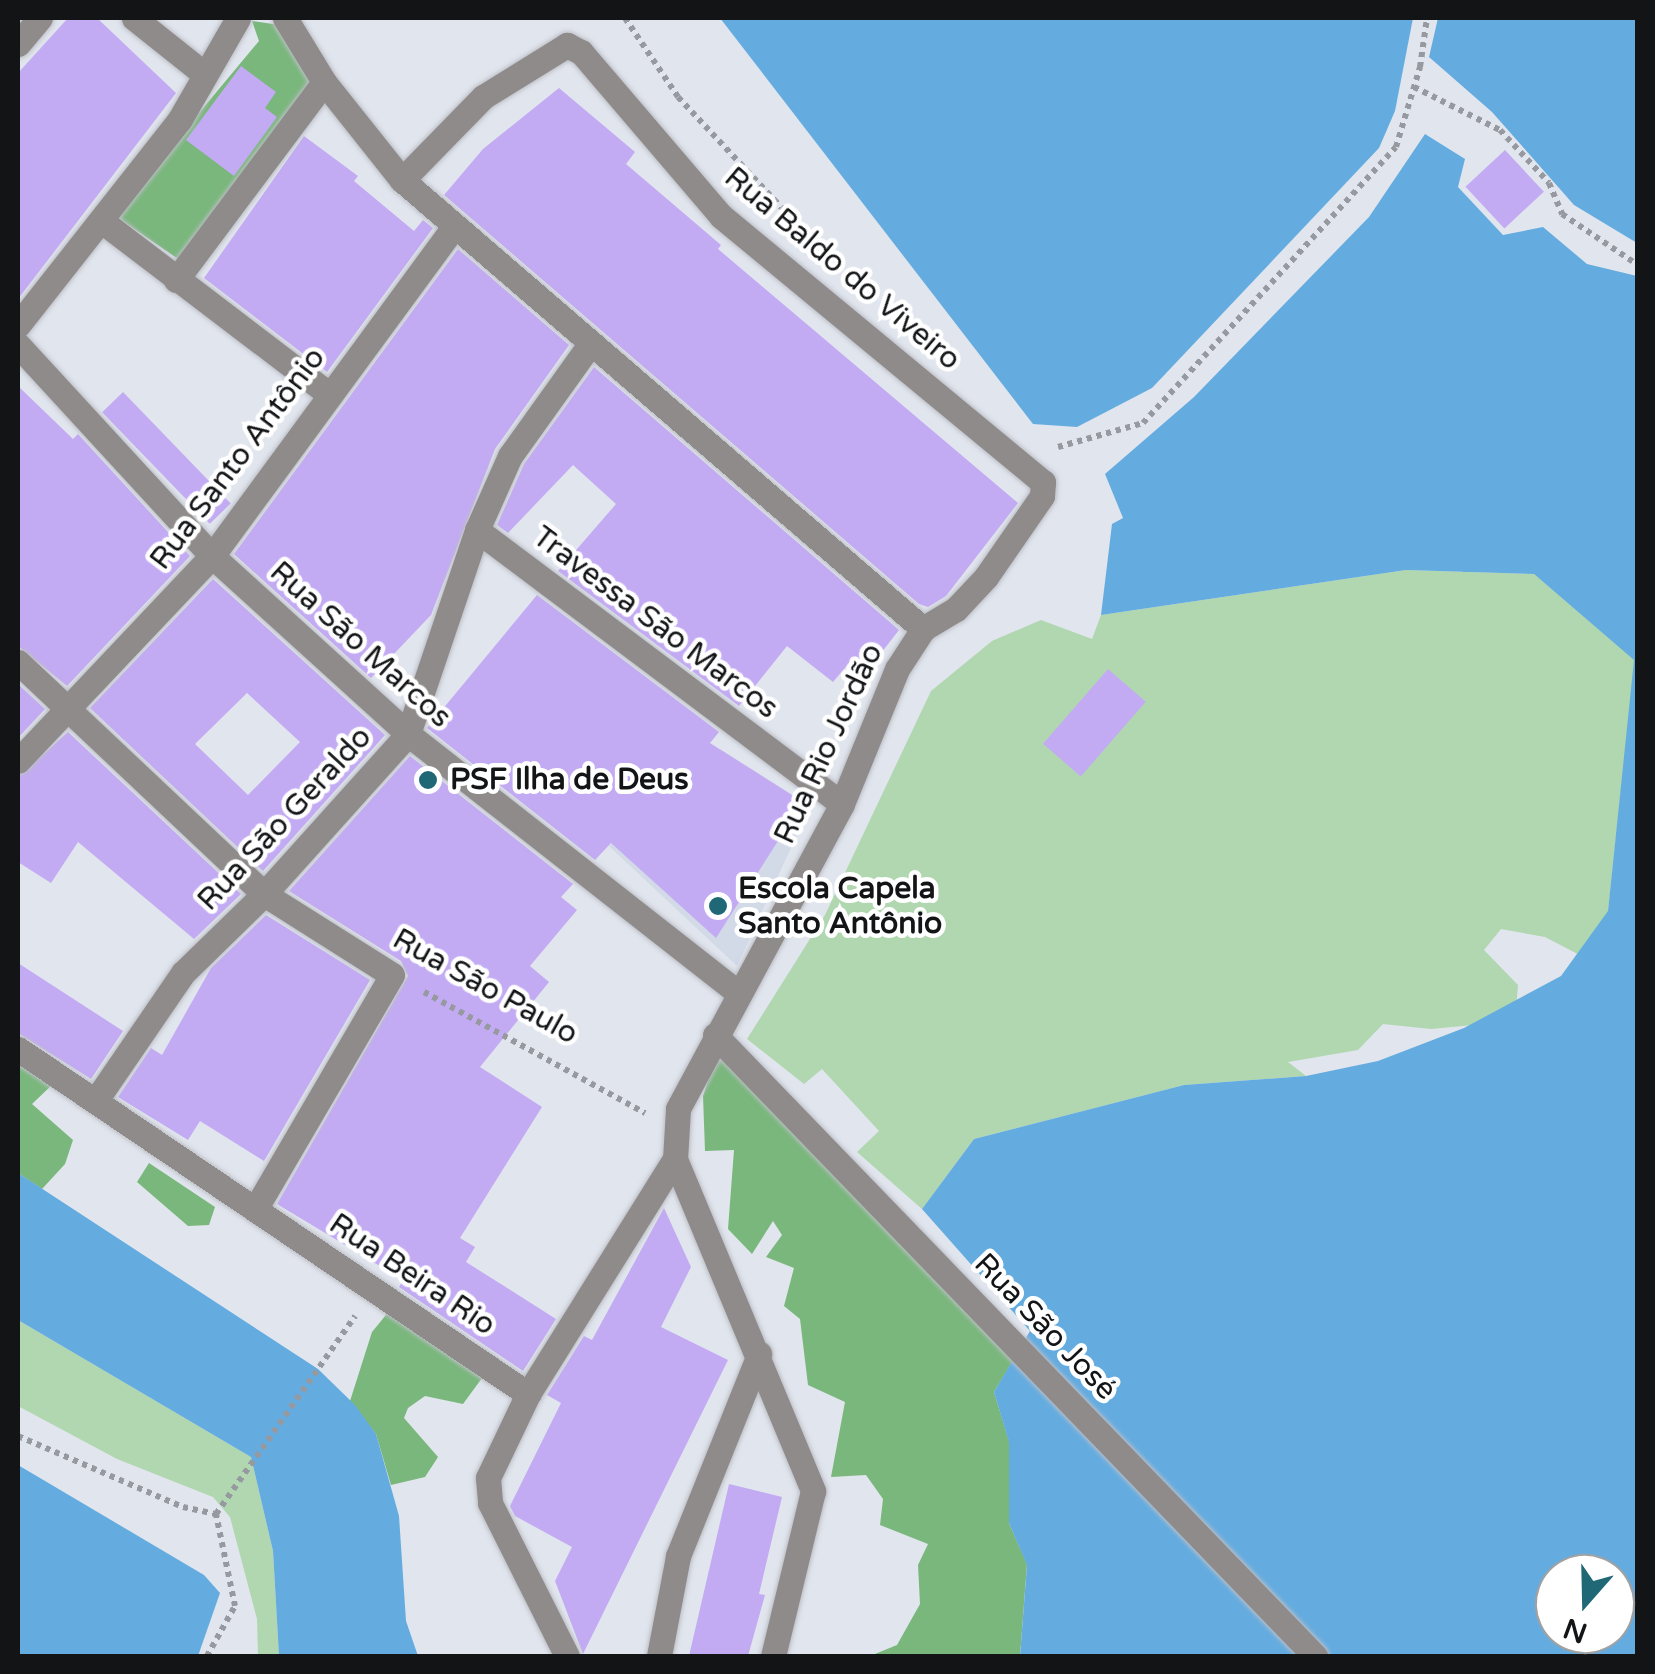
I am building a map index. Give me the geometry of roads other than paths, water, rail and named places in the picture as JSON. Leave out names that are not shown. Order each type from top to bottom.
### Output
[{"type":"street","points":[[18,44],[40,18]]},
{"type":"street","points":[[134,18],[202,72]]},
{"type":"street","points":[[18,325],[180,120],[202,72],[238,18]]},
{"type":"street","points":[[285,18],[324,82],[402,180],[588,347],[923,629]]},
{"type":"street","name":"Rua Baldo do Viveiro","points":[[402,180],[483,97],[558,44],[581,52],[721,216],[1039,473],[1042,496]]},
{"type":"street","points":[[176,280],[324,82]]},
{"type":"street","points":[[103,222],[328,394]]},
{"type":"street","name":"Rua Santo Antônio","points":[[18,761],[212,556],[454,227]]},
{"type":"street","name":"Rua São Marcos","points":[[18,345],[212,556],[408,734],[740,994]]},
{"type":"street","name":"Rua São Geraldo","points":[[96,1100],[183,973],[264,894],[408,734],[476,530],[524,431],[588,347]]},
{"type":"street","name":"Rua Rio Jordão","points":[[740,994],[842,804],[880,702],[923,629],[956,609],[986,577],[1042,496]]},
{"type":"street","name":"Travessa São Marcos","points":[[476,530],[842,804]]},
{"type":"street","name":"Rua São Paulo","points":[[18,662],[71,707],[264,894],[392,974],[255,1208]]},
{"type":"street","points":[[740,994],[720,1040],[690,1078],[677,1130],[675,1159],[812,1491],[773,1656]]},
{"type":"street","name":"Rua São José","points":[[720,1040],[1316,1656]]},
{"type":"street","name":"Rua Beira Rio","points":[[18,1049],[528,1394]]},
{"type":"street","points":[[567,1656],[490,1503],[488,1478],[528,1394],[675,1159]]},
{"type":"street","points":[[660,1656],[678,1556],[758,1354]]},
{"type":"water","points":[[720,18],[1413,18],[1395,111],[1379,148],[1152,388],[1077,427],[1033,424]]},
{"type":"water","points":[[1438,18],[1637,18],[1637,243],[1574,205],[1492,112],[1429,57]]},
{"type":"water","points":[[1425,134],[1465,159],[1458,187],[1503,235],[1543,227],[1587,264],[1637,276],[1637,1656],[1020,1656],[1027,1565],[1009,1523],[1009,1442],[994,1392],[1030,1331],[922,1209],[974,1139],[1184,1085],[1306,1076],[1378,1061],[1464,1028],[1561,976],[1608,911],[1634,660],[1534,574],[1406,570],[1101,615],[1112,524],[1123,518],[1105,474],[1194,397],[1369,217]]},
{"type":"water","points":[[18,1173],[318,1369],[355,1405],[376,1434],[399,1516],[406,1621],[418,1656],[279,1656],[273,1551],[251,1457],[18,1320]]},
{"type":"water","points":[[18,1465],[204,1575],[220,1593],[198,1656],[18,1656]]},
{"type":"place","name":"PSF Ilha de Deus","points":[[428,780]]},
{"type":"place","name":"Escola Capela Santo Antônio","points":[[718,906]]}]
